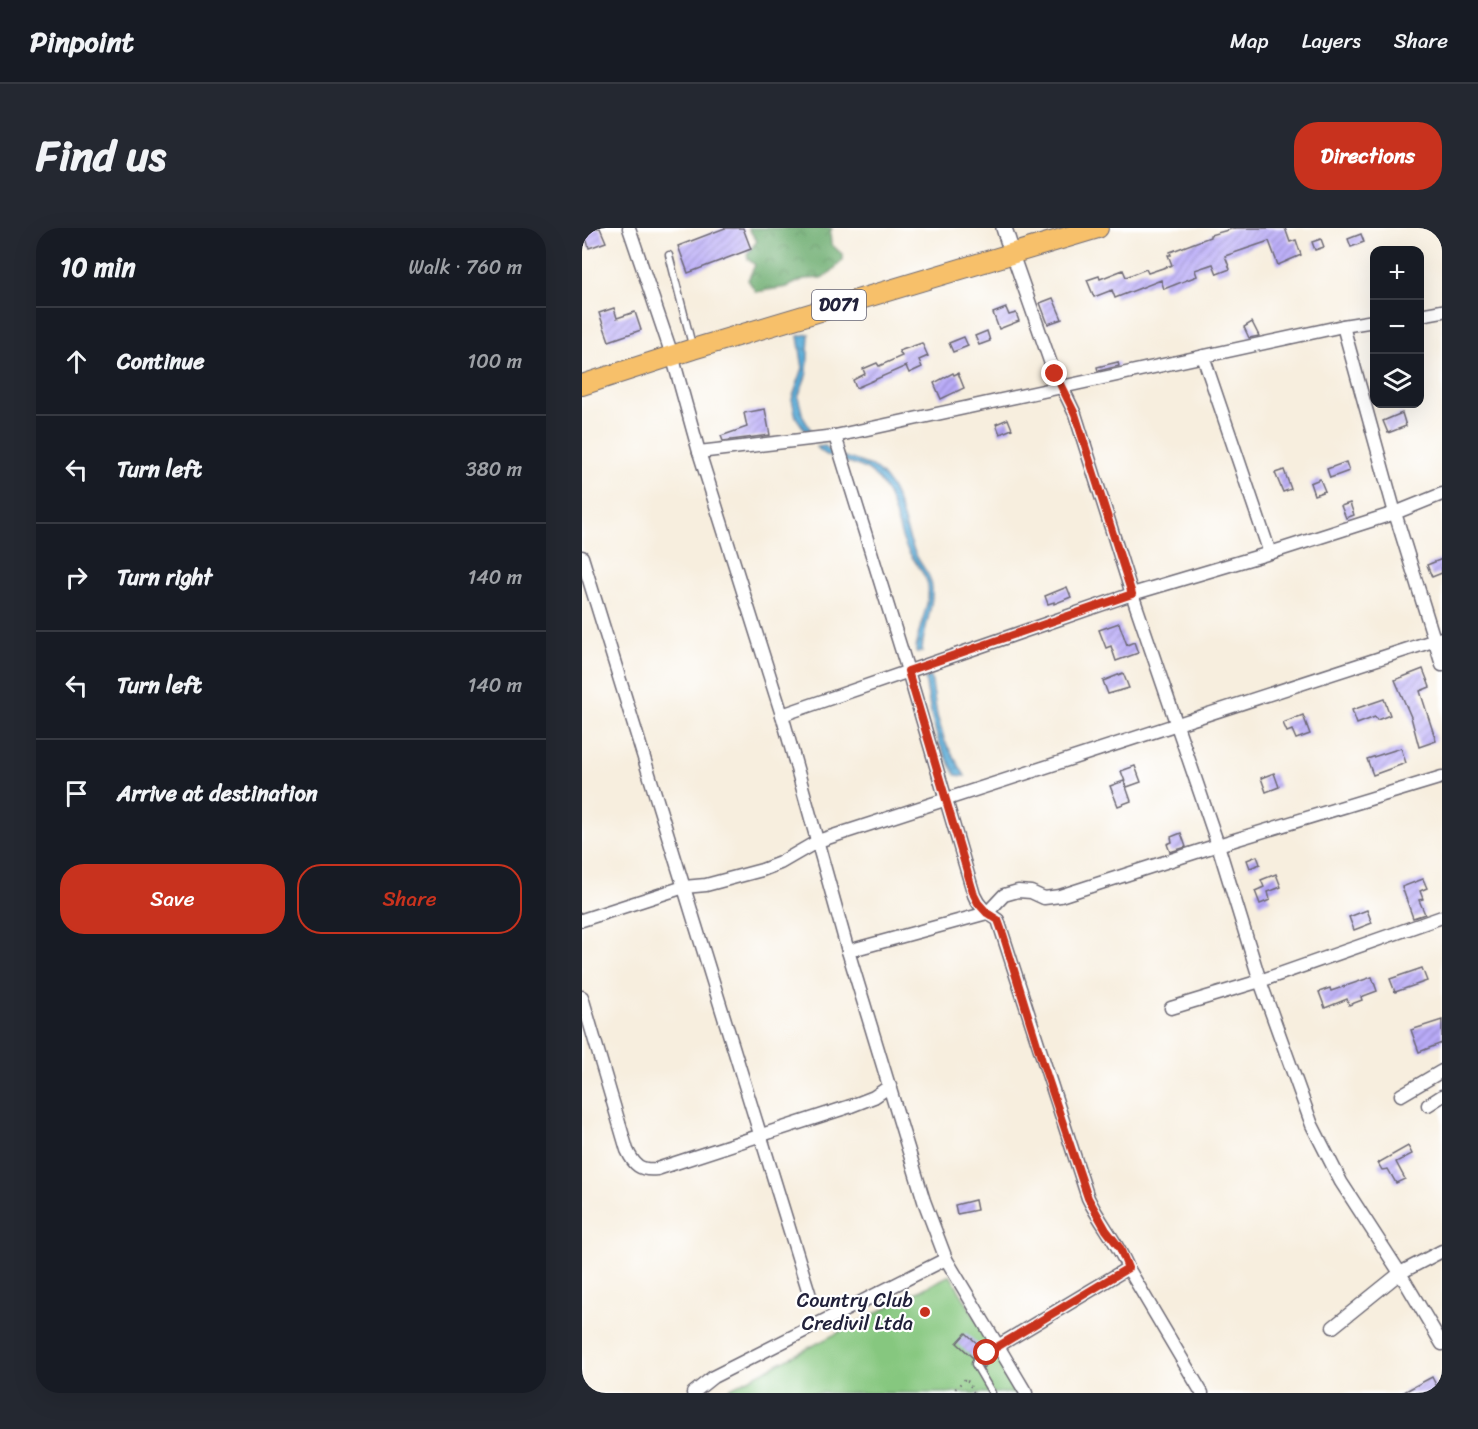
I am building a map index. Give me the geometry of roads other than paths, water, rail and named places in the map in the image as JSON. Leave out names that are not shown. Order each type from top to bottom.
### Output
[{"type":"main road","name":"D071","points":[[582,385],[672,355],[1012,253],[1043,240],[1087,229]]},
{"type":"street","points":[[629,228],[672,355],[699,452],[782,715],[848,951],[924,1201],[946,1259],[1026,1393]]},
{"type":"street","points":[[1004,228],[1051,364],[1085,443],[1132,594],[1218,845],[1260,981],[1312,1125],[1341,1182],[1442,1344]]},
{"type":"street","points":[[1424,314],[1442,311]]},
{"type":"street","points":[[699,452],[835,436],[1370,322]]},
{"type":"street","points":[[1343,326],[1395,513],[1438,639],[1442,665]]},
{"type":"street","points":[[1203,356],[1270,554]]},
{"type":"street","points":[[835,436],[974,895],[987,913],[998,920],[1088,1198],[1106,1230],[1120,1248],[1128,1268],[1202,1393]]},
{"type":"street","points":[[782,715],[1132,594],[1270,554],[1395,513],[1442,494]]},
{"type":"street","points":[[582,557],[810,1296]]},
{"type":"street","points":[[582,920],[684,887],[706,885],[762,870],[780,863],[818,841],[1438,639]]},
{"type":"street","points":[[848,951],[987,913],[1004,895],[1018,891],[1031,892],[1044,898],[1060,896],[1442,777]]},
{"type":"street","points":[[1171,1008],[1260,981],[1442,917]]},
{"type":"street","points":[[582,998],[627,1150],[638,1167],[645,1170],[657,1169],[858,1103],[874,1097],[890,1086]]},
{"type":"street","points":[[1401,1095],[1442,1071]]},
{"type":"street","points":[[1428,1104],[1442,1096]]},
{"type":"street","points":[[1332,1327],[1400,1274],[1442,1251]]},
{"type":"street","points":[[693,1393],[713,1377],[946,1259]]},
{"type":"street","points":[[999,1346],[1128,1268]]},
{"type":"lane","points":[[669,255],[693,349]]},
{"type":"lane","points":[[987,1353],[999,1346]]},
{"type":"lane","points":[[976,1361],[975,1364],[992,1393]]},
{"type":"water","points":[[809,334],[807,373],[798,397],[803,417],[813,434],[809,436],[796,417],[792,399],[803,368],[798,336]]},
{"type":"water","points":[[825,446],[831,451],[876,469],[894,493],[912,545],[932,584],[931,604],[922,652],[916,652],[927,602],[928,585],[905,545],[890,499],[881,482],[868,470],[830,456],[817,447]]},
{"type":"water","points":[[931,677],[937,716],[945,742],[965,776],[956,775],[939,743],[925,678]]},
{"type":"place","name":"Country Club Credivil Ltda","points":[[925,1312]]}]
